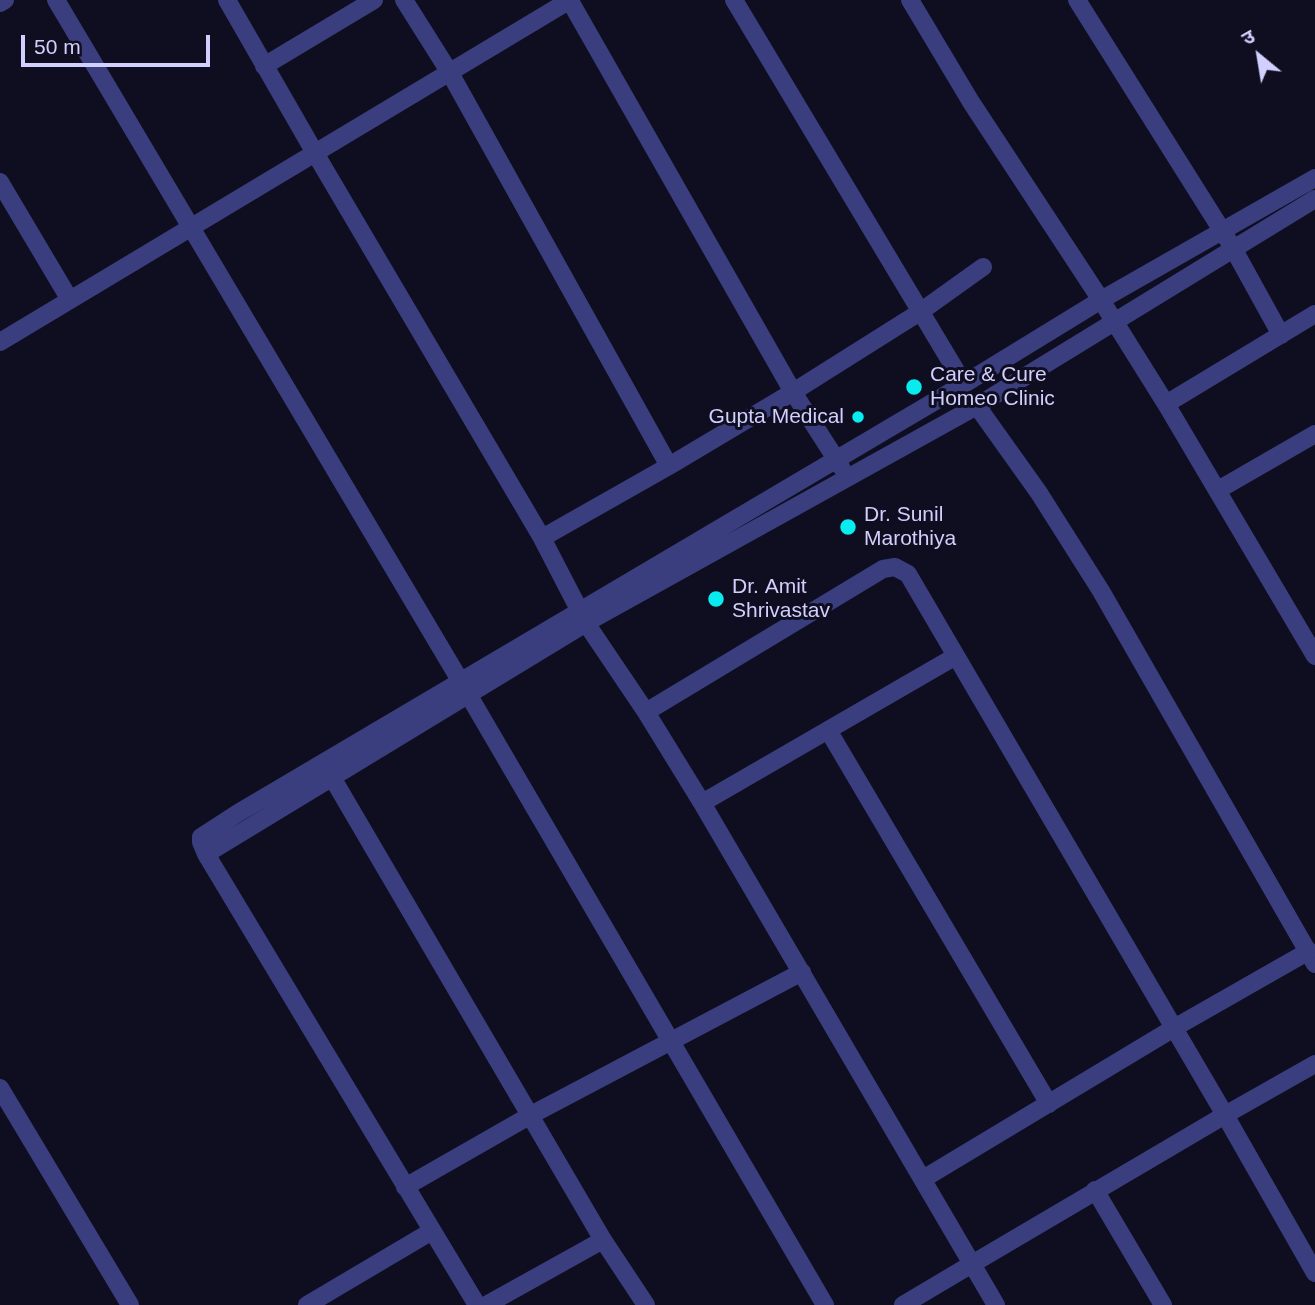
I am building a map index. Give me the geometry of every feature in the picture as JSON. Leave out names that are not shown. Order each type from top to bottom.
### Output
[{"type":"street","points":[[0,3],[5,0]]},
{"type":"street","points":[[55,0],[465,689],[825,1305]]},
{"type":"street","points":[[227,0],[542,538],[583,617],[702,803],[996,1305]]},
{"type":"street","points":[[264,66],[374,0]]},
{"type":"street","points":[[404,0],[450,73],[669,466]]},
{"type":"street","points":[[734,0],[964,384]]},
{"type":"street","points":[[909,0],[971,102],[1166,404],[1315,656]]},
{"type":"street","points":[[1077,0],[1233,248],[1281,335]]},
{"type":"street","points":[[0,342],[191,225],[570,1],[793,392],[848,478]]},
{"type":"street","points":[[477,1305],[206,855],[201,836],[465,689],[1101,300],[1315,178]]},
{"type":"street","points":[[0,182],[69,300]]},
{"type":"street","points":[[583,617],[848,478],[977,406],[1315,199]]},
{"type":"street","points":[[542,538],[793,392],[920,312],[984,267]]},
{"type":"street","points":[[1166,404],[1315,314]]},
{"type":"street","points":[[923,1180],[1174,1028],[1312,958],[1101,591],[1039,493],[977,406]]},
{"type":"street","points":[[1218,490],[1315,434]]},
{"type":"street","points":[[646,712],[883,569],[895,567],[908,574],[1315,1273]]},
{"type":"street","points":[[702,803],[956,656]]},
{"type":"street","points":[[206,855],[333,779],[465,689]]},
{"type":"street","points":[[828,730],[1049,1104]]},
{"type":"street","points":[[333,779],[603,1240],[646,1305]]},
{"type":"street","points":[[405,1187],[531,1115],[672,1043],[802,972]]},
{"type":"street","points":[[903,1305],[1095,1190],[1315,1064]]},
{"type":"street","points":[[0,1088],[130,1305]]},
{"type":"street","points":[[1095,1190],[1163,1305]]},
{"type":"street","points":[[307,1305],[432,1231]]},
{"type":"street","points":[[486,1305],[603,1240]]},
{"type":"place","name":"Care & Cure Homeo Clinic","points":[[914,387]]},
{"type":"place","name":"Gupta Medical","points":[[858,417]]},
{"type":"place","name":"Dr. Sunil Marothiya","points":[[848,527]]},
{"type":"place","name":"Dr. Amit Shrivastav","points":[[716,599]]}]
